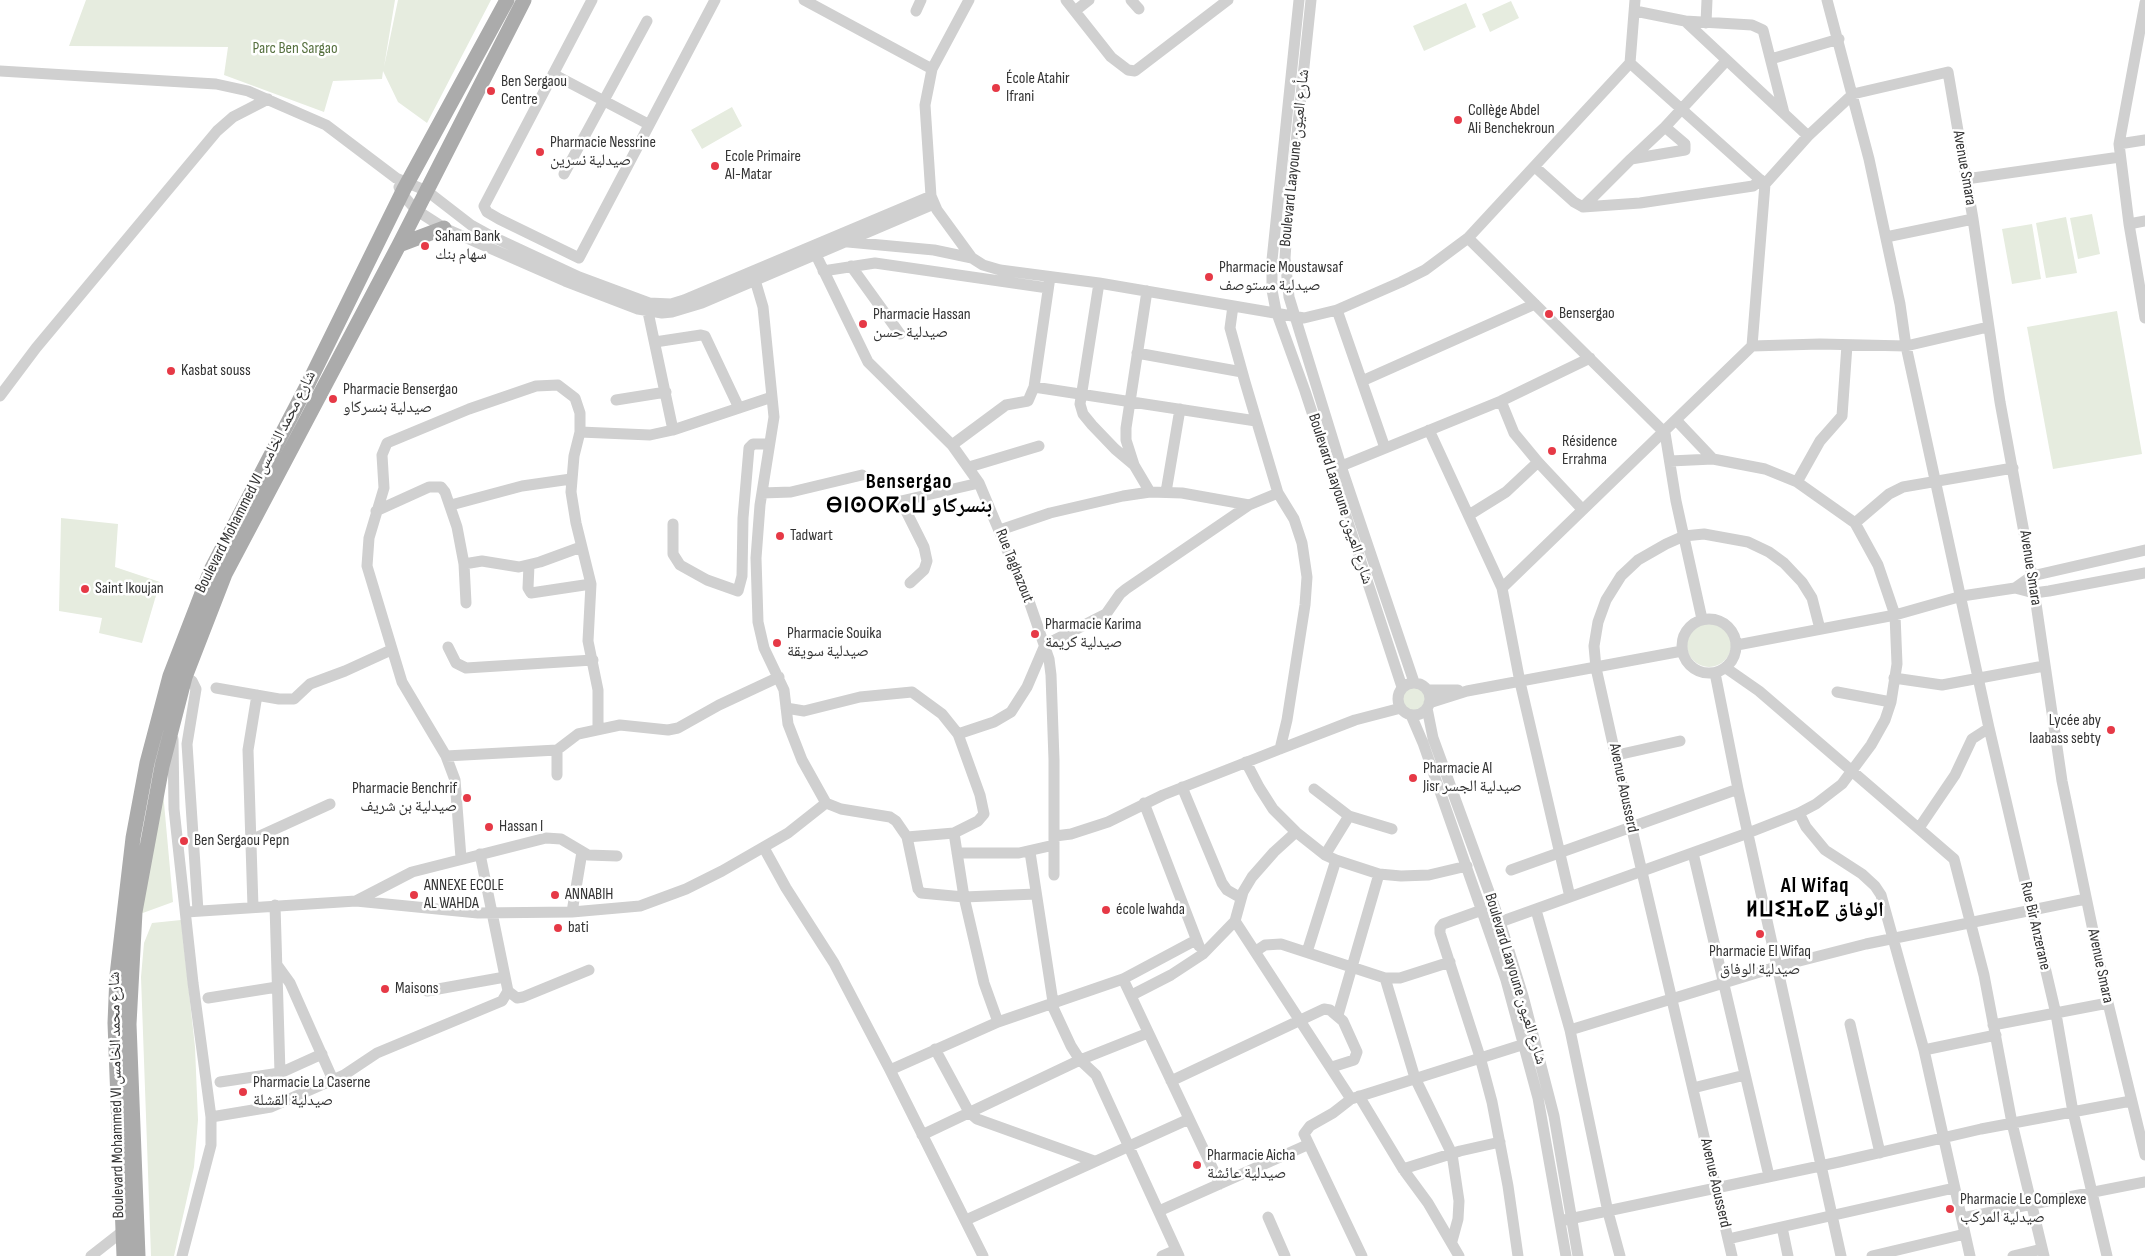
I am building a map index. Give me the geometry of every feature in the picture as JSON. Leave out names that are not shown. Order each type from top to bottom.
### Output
[{"type":"main road","name":"Boulevard Mohammed VI شارع محمد الخامس","points":[[124,1256],[116,1023],[118,975],[133,838],[147,763],[170,676],[211,570],[308,384],[402,185],[507,0]]},
{"type":"main road","name":"Boulevard Mohammed VI شارع محمد الخامس","points":[[138,1256],[129,1024],[135,912],[162,766],[185,677],[225,574],[399,245],[524,0]]},
{"type":"main road","points":[[399,245],[444,228]]},
{"type":"street","points":[[579,258],[499,219],[487,212],[484,206],[592,0]]},
{"type":"street","points":[[572,274],[648,124],[715,0]]},
{"type":"street","points":[[804,0],[932,69]]},
{"type":"street","points":[[916,12],[921,0]]},
{"type":"street","points":[[968,0],[932,69],[925,105],[932,200],[972,258]]},
{"type":"street","points":[[1066,0],[1111,57],[1128,70],[1135,71],[1228,0]]},
{"type":"street","points":[[1075,11],[1089,0]]},
{"type":"street","name":"Boulevard Laayoune شأرع العيون","points":[[1276,311],[1271,268],[1298,0]]},
{"type":"street","name":"Boulevard Laayoune شأرع العيون","points":[[1294,315],[1289,297],[1285,258],[1311,0]]},
{"type":"street","points":[[1706,22],[1707,0]]},
{"type":"street","name":"Rue Bir Anzerane","points":[[1829,0],[1886,237],[1906,346],[1935,480],[1962,596],[1989,728],[2056,1014],[2073,1112],[2107,1256]]},
{"type":"street","points":[[2145,3],[2119,144],[2129,224],[2145,315]]},
{"type":"street","points":[[823,271],[875,263],[1049,282],[1099,283],[1233,306],[1276,311],[1304,318],[1337,310],[1425,270],[1468,238],[1630,63],[1635,6],[1685,21],[1758,26],[1766,36],[1784,113]]},
{"type":"street","points":[[1685,21],[1808,136]]},
{"type":"street","points":[[564,174],[647,22]]},
{"type":"street","points":[[1771,59],[1839,39]]},
{"type":"street","points":[[1583,208],[1665,127],[1726,61]]},
{"type":"street","points":[[1630,63],[1763,182]]},
{"type":"street","points":[[0,71],[216,84],[240,88],[326,125],[402,185],[416,210],[444,228],[565,281],[648,312],[672,312],[684,309],[846,242],[932,200]]},
{"type":"street","name":"Avenue Smara","points":[[1853,94],[1948,72],[1973,220],[1988,328],[2032,576],[2062,781],[2108,1003],[2145,1156]]},
{"type":"street","points":[[553,74],[648,124]]},
{"type":"street","points":[[1534,167],[1583,208],[1640,203],[1753,186],[1763,182],[1853,94]]},
{"type":"street","points":[[0,396],[36,348],[216,131],[233,117],[268,99]]},
{"type":"street","points":[[1631,159],[1685,150],[1685,144],[1665,127]]},
{"type":"street","points":[[2119,144],[2145,140]]},
{"type":"street","points":[[1966,179],[2120,157]]},
{"type":"street","points":[[1502,588],[1665,433],[1752,346],[1763,182]]},
{"type":"street","points":[[402,185],[427,191],[471,225],[572,274],[649,303],[671,304],[932,200]]},
{"type":"street","points":[[1886,237],[1973,220]]},
{"type":"street","points":[[2129,224],[2145,221]]},
{"type":"street","points":[[1468,238],[1665,433],[1702,619]]},
{"type":"street","points":[[846,242],[934,250],[972,258],[983,265],[1049,282]]},
{"type":"street","name":"Rue Taghazout","points":[[816,255],[868,362],[952,445],[980,483],[1045,645],[1049,659],[1053,699],[1054,875]]},
{"type":"street","points":[[851,266],[900,334]]},
{"type":"street","points":[[755,280],[763,308],[774,417],[762,493],[756,558],[756,594],[760,636],[784,690],[791,736],[797,750],[826,803],[833,807],[890,817],[896,821],[907,838],[920,892],[964,897],[1036,894]]},
{"type":"street","points":[[952,445],[1006,405],[1028,401],[1034,387],[1049,282]]},
{"type":"street","points":[[1099,283],[1080,394],[1083,414],[1115,450],[1134,465]]},
{"type":"street","points":[[1147,291],[1129,402],[1126,440],[1134,465],[1150,492]]},
{"type":"street","points":[[1362,381],[1535,304]]},
{"type":"street","points":[[1233,306],[1230,328],[1242,372],[1278,493],[1294,519],[1300,535],[1307,577],[1305,605],[1287,720],[1280,749]]},
{"type":"street","points":[[1337,310],[1385,448]]},
{"type":"street","name":"Boulevard Laayoune شارع العيون","points":[[1276,311],[1336,468],[1414,682]]},
{"type":"street","points":[[648,312],[673,430]]},
{"type":"street","name":"Boulevard Laayoune شارع العيون","points":[[1294,315],[1336,468],[1402,687]]},
{"type":"street","points":[[1752,346],[1906,346],[1988,328]]},
{"type":"street","points":[[655,342],[706,336],[739,408]]},
{"type":"street","points":[[1797,482],[1820,441],[1842,416],[1846,345]]},
{"type":"street","points":[[1137,353],[1242,372]]},
{"type":"street","points":[[1336,468],[1502,401],[1590,358]]},
{"type":"street","points":[[461,858],[457,791],[446,756],[410,698],[391,650],[367,566],[369,538],[384,488],[384,446],[396,438],[461,412],[536,386],[558,385],[576,398],[580,414],[580,432],[571,479],[572,506],[590,584],[588,641],[598,690],[598,728]]},
{"type":"street","points":[[1034,387],[1256,421]]},
{"type":"street","points":[[616,400],[666,392]]},
{"type":"street","points":[[580,432],[650,434],[673,430],[772,396]]},
{"type":"street","points":[[1502,401],[1514,433],[1582,510]]},
{"type":"street","points":[[1166,492],[1180,409]]},
{"type":"street","points":[[1677,421],[1713,459]]},
{"type":"street","points":[[1428,430],[1502,588],[1520,682],[1570,897]]},
{"type":"street","points":[[738,591],[742,576],[743,518],[749,448],[753,444],[769,444]]},
{"type":"street","points":[[969,467],[1039,446]]},
{"type":"street","points":[[1500,922],[1642,872],[1799,813],[1832,793],[1852,773],[1871,745],[1891,702],[1897,656],[1895,615],[1878,566],[1855,523],[1797,482],[1765,469],[1713,459],[1670,461]]},
{"type":"street","points":[[1469,515],[1506,492],[1538,462]]},
{"type":"street","points":[[1855,523],[1896,490],[1935,480],[2013,468]]},
{"type":"street","points":[[762,493],[791,492],[862,475]]},
{"type":"street","points":[[451,505],[522,486],[571,479]]},
{"type":"street","points":[[910,583],[924,570],[927,561],[924,547],[901,501],[980,483]]},
{"type":"street","points":[[376,511],[436,486],[441,487],[451,505],[457,527],[464,564],[466,603]]},
{"type":"street","points":[[1000,530],[1058,511],[1150,492],[1166,492],[1248,505]]},
{"type":"street","points":[[958,734],[994,722],[1011,712],[1027,687],[1045,645],[1106,614],[1120,594],[1126,589],[1248,505],[1278,493]]},
{"type":"street","points":[[672,524],[673,554],[680,565],[707,580],[738,591],[756,594]]},
{"type":"street","name":"Avenue Aousserd","points":[[1732,1256],[1631,825],[1617,755],[1596,668],[1594,646],[1598,622],[1606,600],[1620,576],[1638,560],[1684,536],[1704,534],[1748,542],[1769,552],[1802,582],[1812,598],[1820,629]]},
{"type":"street","points":[[464,564],[482,561],[508,566],[528,565],[581,547]]},
{"type":"street","points":[[2014,588],[2032,576],[2145,550]]},
{"type":"street","points":[[528,565],[528,588],[531,593],[590,584]]},
{"type":"street","points":[[1737,645],[1895,615],[1962,596],[2014,588],[2034,593],[2145,574]]},
{"type":"street","points":[[1702,619],[1712,619],[1729,627],[1735,636],[1737,645],[1734,658],[1726,668],[1715,673],[1698,671],[1685,659],[1682,651],[1684,635],[1695,623],[1702,619]]},
{"type":"street","points":[[448,646],[456,663],[466,668],[593,660]]},
{"type":"street","points":[[216,688],[279,699],[294,699],[310,684],[345,671],[391,650]]},
{"type":"street","points":[[1427,690],[1467,691],[1682,651]]},
{"type":"street","points":[[1894,678],[1942,685],[1979,680],[2044,666]]},
{"type":"street","points":[[1726,668],[1758,691],[1954,859],[1971,922],[2012,1123],[2043,1253],[2013,1256]]},
{"type":"street","points":[[1715,673],[1776,967],[1841,1256]]},
{"type":"street","points":[[182,1256],[208,1164],[211,1145],[211,1117],[192,912],[187,744],[196,686],[185,677]]},
{"type":"street","points":[[446,756],[557,750],[578,734],[598,728],[620,725],[668,730],[678,728],[719,705],[779,677]]},
{"type":"street","points":[[1399,703],[1402,687],[1414,682],[1423,685],[1427,690],[1428,706]]},
{"type":"street","points":[[1399,703],[1411,715],[1420,714],[1428,706],[1467,691]]},
{"type":"street","points":[[786,708],[804,711],[860,697],[912,692],[936,708],[958,734],[980,796],[984,814],[978,821],[954,833],[907,838]]},
{"type":"street","points":[[1836,692],[1891,702]]},
{"type":"street","points":[[253,907],[248,750],[257,695]]},
{"type":"street","points":[[956,853],[1030,852],[1072,834],[1108,822],[1144,803],[1182,787],[1399,703]]},
{"type":"street","name":"Boulevard Laayoune شارع العيون","points":[[1428,706],[1433,738],[1500,922],[1535,1041],[1554,1116],[1566,1220],[1566,1256]]},
{"type":"street","name":"Boulevard Laayoune شارع العيون","points":[[1411,715],[1423,743],[1500,962],[1524,1044],[1566,1220],[1578,1256]]},
{"type":"street","points":[[173,723],[174,809],[192,912]]},
{"type":"street","points":[[1919,828],[1955,775],[1972,739],[1989,728]]},
{"type":"street","points":[[1617,755],[1680,741]]},
{"type":"street","points":[[557,750],[557,775]]},
{"type":"street","points":[[1246,762],[1273,809],[1296,832],[1331,858],[1379,874],[1429,875],[1467,866]]},
{"type":"street","points":[[1182,787],[1222,883],[1227,890],[1241,898]]},
{"type":"street","points":[[1511,870],[1631,825],[1738,789]]},
{"type":"street","points":[[1314,790],[1349,816],[1392,830]]},
{"type":"street","points":[[192,912],[275,905],[356,902],[492,912],[572,912],[613,910],[640,906],[665,898],[722,871],[764,848],[788,833],[826,803]]},
{"type":"street","points":[[1144,803],[1203,954]]},
{"type":"street","points":[[251,840],[330,804]]},
{"type":"street","points":[[1799,813],[1806,827],[1825,850],[1875,886],[1881,895],[1895,938],[1924,1050],[1970,1256]]},
{"type":"street","points":[[1307,952],[1331,858],[1349,816]]},
{"type":"street","points":[[1132,995],[1171,975],[1203,954],[1235,921],[1241,898],[1252,877],[1274,852],[1296,832]]},
{"type":"street","points":[[954,833],[964,897],[984,983],[998,1022]]},
{"type":"street","points":[[356,902],[412,872],[461,858],[546,838],[561,839],[582,852],[604,857],[616,856]]},
{"type":"street","points":[[764,848],[786,888],[834,963],[983,1256]]},
{"type":"street","points":[[572,912],[582,852]]},
{"type":"street","points":[[1030,852],[1052,1003],[1080,1060],[1096,1075],[1127,1146],[1178,1253],[1162,1256]]},
{"type":"street","points":[[1693,853],[1769,1176]]},
{"type":"street","points":[[211,1117],[271,1107],[333,1080],[377,1053],[496,1005],[506,997],[508,991],[480,854]]},
{"type":"street","points":[[1338,1015],[1379,874]]},
{"type":"street","points":[[1570,1030],[1776,967],[1895,938],[2086,899]]},
{"type":"street","points":[[275,905],[280,1073]]},
{"type":"street","points":[[1482,910],[1443,924],[1440,928],[1480,1057],[1500,1142],[1518,1256]]},
{"type":"street","points":[[1536,910],[1570,1030],[1608,1212],[1620,1256]]},
{"type":"street","points":[[1235,921],[1332,1067],[1428,1203],[1452,1241],[1459,1256]]},
{"type":"street","points":[[890,1070],[998,1022],[1123,978],[1196,940]]},
{"type":"street","points":[[1256,950],[1265,945],[1281,944],[1385,978],[1400,978],[1450,962]]},
{"type":"street","points":[[277,965],[290,983],[333,1080]]},
{"type":"street","points":[[508,991],[517,998],[523,997],[589,970]]},
{"type":"street","points":[[427,991],[505,977]]},
{"type":"street","points":[[1123,978],[1220,1184]]},
{"type":"street","points":[[1385,978],[1415,1078],[1452,1154],[1459,1202],[1458,1219],[1452,1241]]},
{"type":"street","points":[[208,998],[277,987]]},
{"type":"street","points":[[1924,1050],[2056,1014],[2108,1003]]},
{"type":"street","points":[[1170,1081],[1324,1009],[1338,1015],[1343,1021],[1357,1052],[1354,1060],[1332,1067]]},
{"type":"street","points":[[1850,1024],[1880,1153]]},
{"type":"street","points":[[922,1135],[1080,1060],[1148,1033]]},
{"type":"street","points":[[1362,1256],[1307,1145],[1304,1134],[1310,1126],[1333,1114],[1355,1098],[1535,1041]]},
{"type":"street","points":[[935,1049],[969,1112],[989,1124],[1094,1162]]},
{"type":"street","points":[[220,1082],[280,1073],[322,1054]]},
{"type":"street","points":[[1693,1088],[1745,1075]]},
{"type":"street","points":[[1566,1220],[1822,1166],[2012,1123],[2131,1101]]},
{"type":"street","points":[[966,1220],[1188,1119]]},
{"type":"street","points":[[1403,1169],[1500,1142]]},
{"type":"street","points":[[1159,1212],[1307,1145]]},
{"type":"street","points":[[1962,1218],[2145,1182]]},
{"type":"street","points":[[1728,1239],[1954,1188]]},
{"type":"street","points":[[1268,1217],[1285,1256]]},
{"type":"street","points":[[1782,1227],[1788,1256]]},
{"type":"street","points":[[91,1256],[122,1230]]},
{"type":"street","points":[[1872,1256],[1892,1254],[1965,1234]]},
{"type":"green space","name":"Parc Ben Sargao","points":[[86,0],[395,0],[384,67],[398,0],[491,0],[427,123],[398,102],[383,71],[382,79],[333,81],[324,112],[224,75],[228,47],[69,46]]},
{"type":"green space","points":[[1511,1],[1519,18],[1490,32],[1482,14]]},
{"type":"green space","points":[[1466,3],[1476,27],[1424,51],[1413,26]]},
{"type":"green space","points":[[732,107],[742,126],[702,149],[691,130]]},
{"type":"green space","points":[[2092,214],[2100,254],[2078,259],[2070,218]]},
{"type":"green space","points":[[2066,217],[2077,273],[2046,278],[2036,223]]},
{"type":"green space","points":[[2032,224],[2041,279],[2012,284],[2002,229]]},
{"type":"green space","points":[[2117,311],[2142,454],[2053,469],[2027,327]]},
{"type":"green space","name":"Saint Ikoujan","points":[[61,518],[118,524],[115,567],[160,582],[142,643],[99,633],[102,618],[59,611]]},
{"type":"green space","points":[[1709,623],[1721,627],[1727,633],[1731,645],[1727,657],[1721,663],[1709,667],[1697,663],[1691,657],[1687,645],[1691,633],[1697,627]]},
{"type":"green space","points":[[1414,684],[1424,688],[1428,698],[1424,708],[1414,712],[1404,708],[1400,698],[1404,688]]},
{"type":"green space","points":[[163,792],[173,902],[140,914]]},
{"type":"green space","points":[[181,920],[195,1047],[198,1120],[194,1167],[174,1256],[151,1256],[141,977],[144,943],[152,923]]},
{"type":"place","name":"École Atahir Ifrani","points":[[996,88]]},
{"type":"place","name":"Ben Sergaou Centre","points":[[491,91]]},
{"type":"place","name":"Collège Abdel Ali Benchekroun","points":[[1458,120]]},
{"type":"place","name":"Pharmacie Nessrine صيدلية نسرين","points":[[540,152]]},
{"type":"place","name":"Ecole Primaire Al-Matar","points":[[715,166]]},
{"type":"place","name":"Saham Bank سهام بنك","points":[[425,246]]},
{"type":"place","name":"Pharmacie Moustawsaf صيدلية مستوصف","points":[[1209,277]]},
{"type":"place","name":"Bensergao","points":[[1549,314]]},
{"type":"place","name":"Pharmacie Hassan صيدلية حسن","points":[[863,324]]},
{"type":"place","name":"Kasbat souss","points":[[171,371]]},
{"type":"place","name":"Pharmacie Bensergao صيدلية بنسركاو","points":[[333,399]]},
{"type":"place","name":"Résidence Errahma","points":[[1552,451]]},
{"type":"place","name":"Tadwart","points":[[780,536]]},
{"type":"place","name":"Saint Ikoujan","points":[[85,589]]},
{"type":"place","name":"Pharmacie Karima صيدلية كريمة","points":[[1035,634]]},
{"type":"place","name":"Pharmacie Souika صيدلية سويقة","points":[[777,643]]},
{"type":"place","name":"Lycée aby laabass sebty","points":[[2111,730]]},
{"type":"place","name":"Pharmacie Al Jisr صيدلية الجسر","points":[[1413,778]]},
{"type":"place","name":"Pharmacie Benchrif صيدلية بن شريف","points":[[467,798]]},
{"type":"place","name":"Hassan I","points":[[489,827]]},
{"type":"place","name":"Ben Sergaou Pepn","points":[[184,841]]},
{"type":"place","name":"ANNEXE ECOLE AL WAHDA","points":[[414,895]]},
{"type":"place","name":"ANNABIH","points":[[555,895]]},
{"type":"place","name":"école lwahda","points":[[1106,910]]},
{"type":"place","name":"bati","points":[[558,928]]},
{"type":"place","name":"Pharmacie El Wifaq صيدلية الوفاق","points":[[1760,934]]},
{"type":"place","name":"Maisons","points":[[385,989]]},
{"type":"place","name":"Pharmacie La Caserne صيدلية القشلة","points":[[243,1092]]},
{"type":"place","name":"Pharmacie Aicha صيدلية عائشة","points":[[1197,1165]]},
{"type":"place","name":"Pharmacie Le Complexe صيدلية المركب","points":[[1950,1209]]},
{"type":"district","name":"Bensergao ⴱⵏⵙⵔⴽⴰⵡ بنسركاو","points":[[909,495]]},
{"type":"district","name":"Al Wifaq ⵍⵡⵉⴼⴰⵇ الوفاق","points":[[1815,899]]}]
